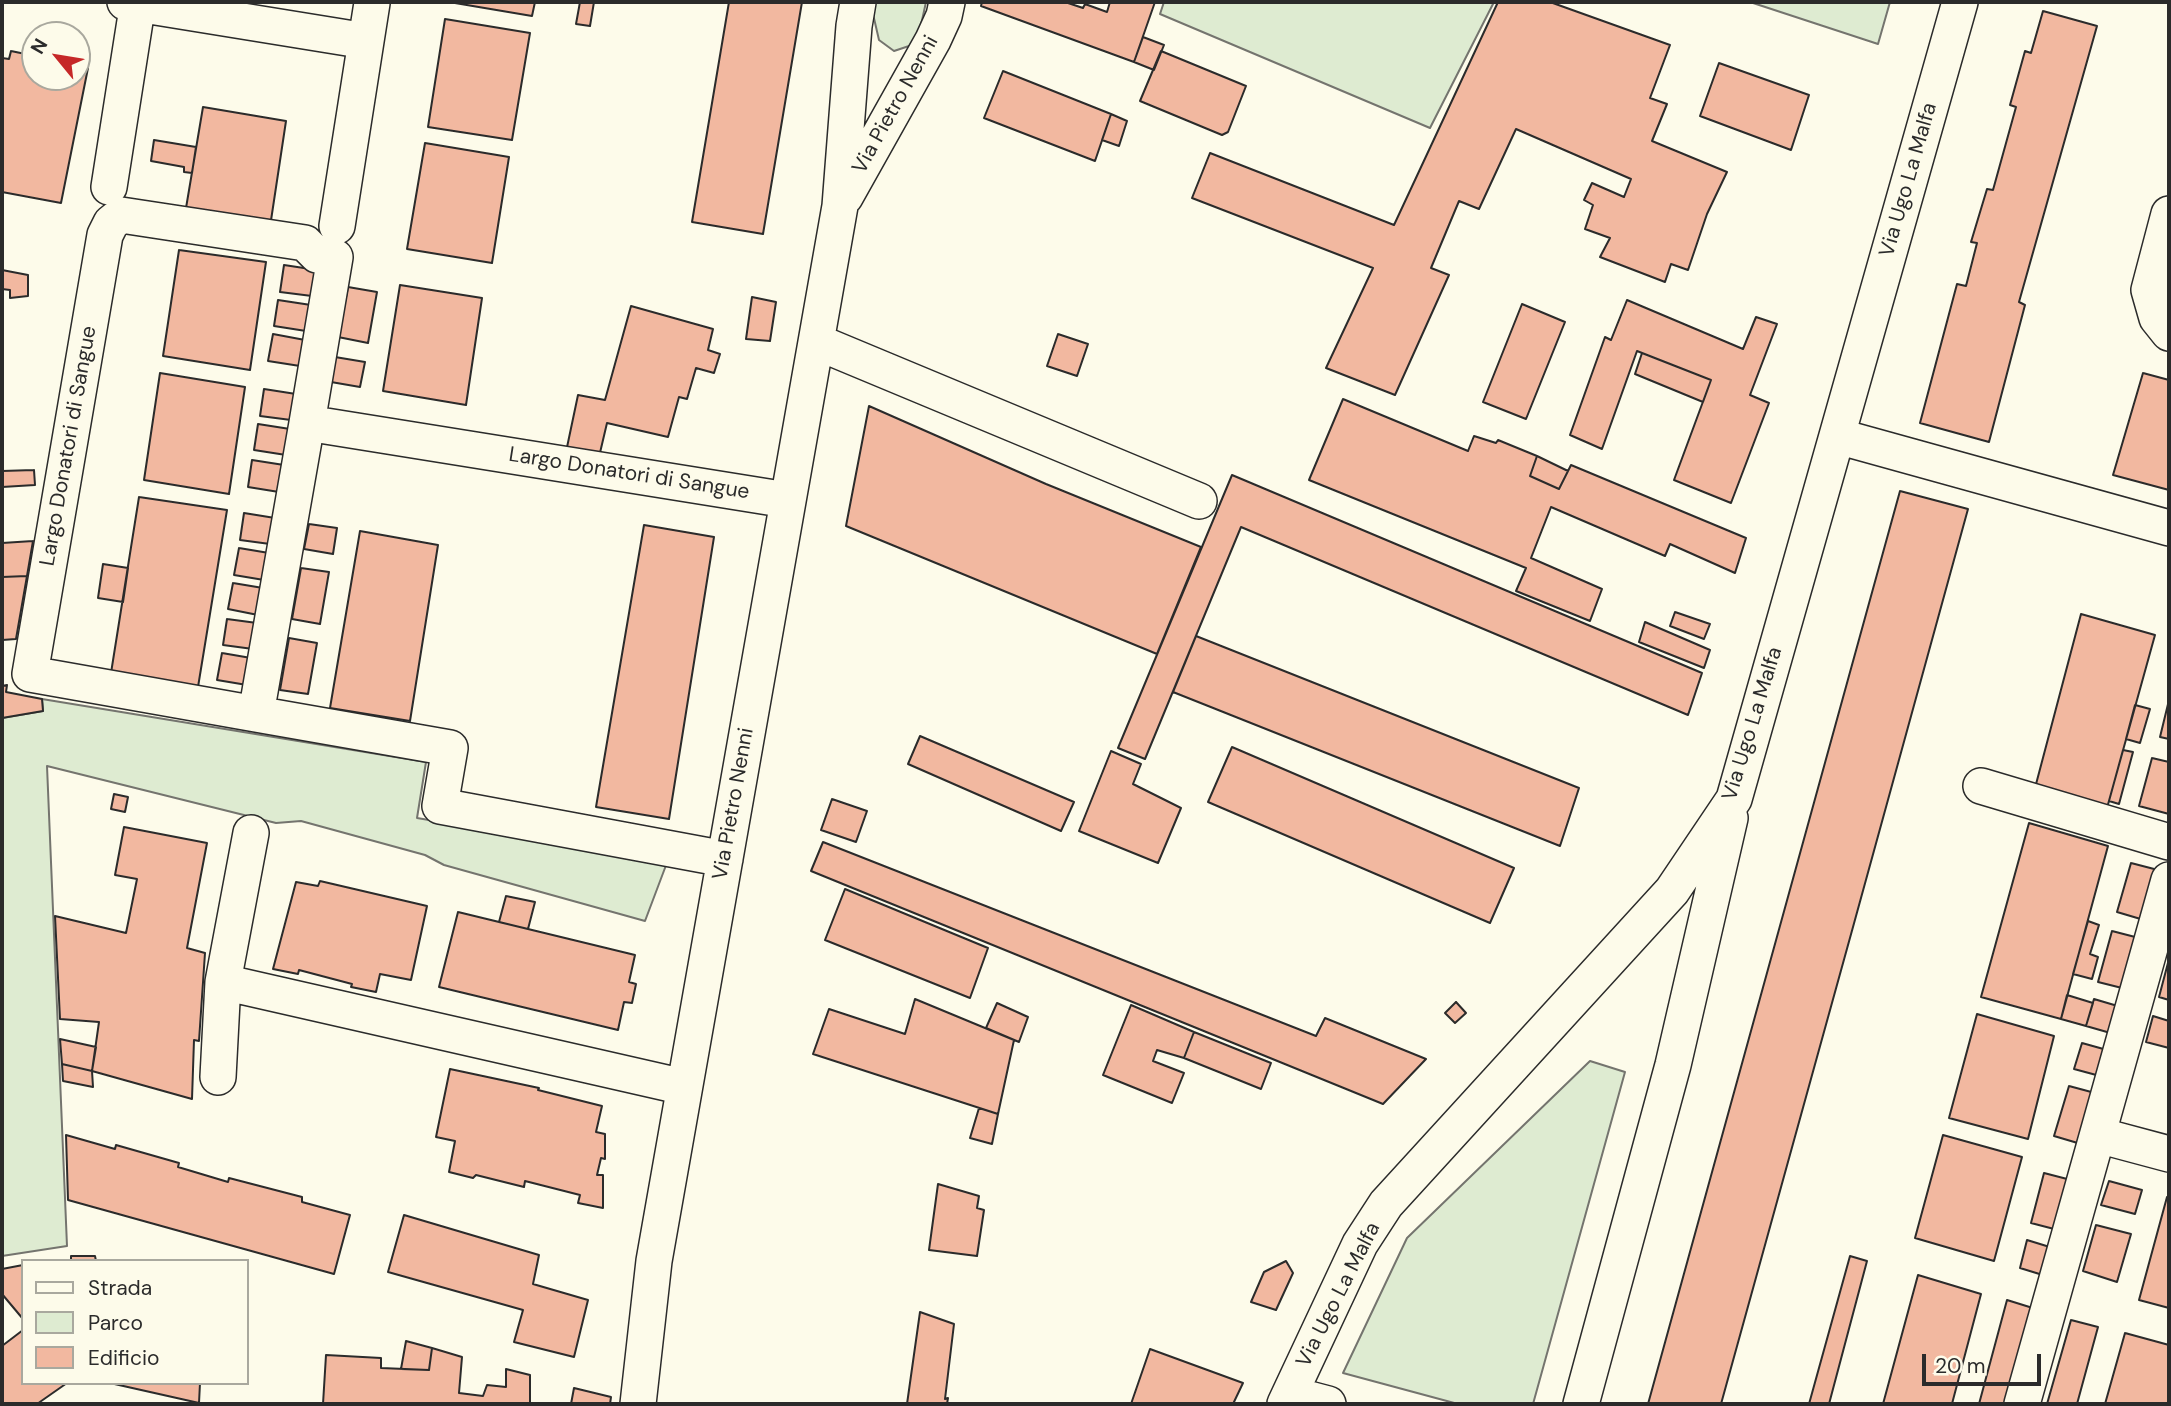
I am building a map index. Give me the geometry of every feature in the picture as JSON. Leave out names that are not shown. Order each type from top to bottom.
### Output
[{"type":"street","name":"Via Pietro Nenni","points":[[638,1404],[654,1261],[840,206],[858,2]]},
{"type":"street","name":"Via Pietro Nenni","points":[[840,206],[933,40],[947,2]]},
{"type":"street","name":"Via Ugo La Malfa","points":[[1288,1399],[1360,1244],[1387,1204],[1672,891],[1734,799],[1960,2]]},
{"type":"street","points":[[110,187],[134,3],[366,41]]},
{"type":"street","points":[[256,714],[307,423],[372,4]]},
{"type":"street","points":[[2169,214],[2149,290],[2157,318],[2169,333]]},
{"type":"street","name":"Largo Donatori di Sangue","points":[[336,242],[317,255],[305,243],[121,215],[111,223],[103,249],[30,674],[450,748],[440,806],[725,859]]},
{"type":"street","points":[[817,342],[1199,501]]},
{"type":"street","name":"Largo Donatori di Sangue","points":[[307,423],[787,500]]},
{"type":"street","points":[[1837,436],[2169,528]]},
{"type":"street","points":[[1981,786],[2169,842]]},
{"type":"street","points":[[1581,1404],[1673,1065],[1734,799]]},
{"type":"street","points":[[218,1077],[223,982],[251,833]]},
{"type":"street","points":[[2022,1404],[2169,880]]},
{"type":"street","points":[[223,982],[684,1087]]},
{"type":"street","points":[[2098,1135],[2169,1154]]},
{"type":"street","points":[[1288,1399],[1328,1404]]},
{"type":"green space","points":[[875,2],[926,2],[921,25],[912,45],[894,51],[879,40],[873,14]]},
{"type":"green space","points":[[1164,2],[1494,2],[1430,128],[1160,14]]},
{"type":"green space","points":[[1750,2],[1890,2],[1878,44]]},
{"type":"green space","points":[[42,699],[426,762],[417,818],[668,860],[645,921],[444,865],[425,855],[301,821],[276,823],[47,766],[67,1246],[2,1256],[2,718],[43,711]]},
{"type":"green space","points":[[1590,1061],[1625,1072],[1533,1404],[1458,1404],[1343,1373],[1407,1238]]},
{"type":"building","points":[[449,2],[535,2],[532,16]]},
{"type":"building","points":[[580,2],[594,2],[590,26],[576,24]]},
{"type":"building","points":[[729,2],[802,2],[763,234],[692,222]]},
{"type":"building","points":[[982,2],[1065,2],[1083,8],[1085,4],[1107,12],[1110,2],[1155,2],[1134,62],[981,6]]},
{"type":"building","points":[[1498,2],[1550,2],[1670,45],[1650,98],[1667,104],[1652,141],[1727,172],[1707,214],[1688,270],[1671,264],[1665,282],[1600,257],[1610,238],[1585,229],[1593,205],[1584,200],[1592,183],[1624,197],[1631,179],[1516,129],[1479,209],[1459,201],[1431,268],[1449,275],[1395,395],[1326,368],[1373,268],[1192,198],[1210,153],[1394,225]]},
{"type":"building","points":[[2043,11],[2097,26],[2019,302],[2025,305],[1989,442],[1920,423],[1957,284],[1966,286],[1977,243],[1971,242],[1987,189],[1993,190],[2016,107],[2010,105],[2025,51],[2031,53]]},
{"type":"building","points":[[445,19],[530,33],[512,140],[428,127]]},
{"type":"building","points":[[1143,37],[1164,45],[1154,70],[1134,62]]},
{"type":"building","points":[[11,51],[21,53],[21,91],[83,91],[61,203],[2,192],[2,58],[9,59]]},
{"type":"building","points":[[1161,51],[1246,86],[1228,132],[1222,135],[1140,101]]},
{"type":"building","points":[[1719,63],[1809,95],[1791,150],[1700,116]]},
{"type":"building","points":[[1003,71],[1111,114],[1095,161],[984,118]]},
{"type":"building","points":[[203,107],[286,121],[270,227],[185,214]]},
{"type":"building","points":[[1111,114],[1127,121],[1119,146],[1102,140]]},
{"type":"building","points":[[154,140],[196,147],[192,173],[184,172],[184,167],[151,161]]},
{"type":"building","points":[[425,143],[509,157],[492,263],[407,249]]},
{"type":"building","points":[[179,250],[266,262],[250,370],[163,356]]},
{"type":"building","points":[[284,265],[317,270],[312,296],[280,292]]},
{"type":"building","points":[[2,270],[28,275],[28,296],[10,298],[10,290],[2,289]]},
{"type":"building","points":[[400,285],[482,298],[466,405],[383,391]]},
{"type":"building","points":[[348,287],[377,292],[368,343],[338,337]]},
{"type":"building","points":[[752,297],[776,302],[770,341],[746,339]]},
{"type":"building","points":[[278,300],[311,305],[306,331],[274,326]]},
{"type":"building","points":[[1627,300],[1743,349],[1756,317],[1777,324],[1750,395],[1769,403],[1731,503],[1674,480],[1711,380],[1637,351],[1602,449],[1570,435],[1605,337],[1611,340]]},
{"type":"building","points":[[1522,304],[1565,322],[1526,419],[1483,402]]},
{"type":"building","points":[[631,306],[713,329],[708,350],[720,354],[714,373],[696,368],[687,399],[679,397],[668,437],[607,423],[599,457],[566,452],[578,395],[605,400]]},
{"type":"building","points":[[273,334],[305,340],[300,366],[268,361]]},
{"type":"building","points":[[1058,334],[1088,344],[1077,376],[1047,366]]},
{"type":"building","points":[[1642,353],[1711,380],[1703,402],[1635,374]]},
{"type":"building","points":[[335,357],[365,362],[360,387],[331,382]]},
{"type":"building","points":[[160,373],[245,387],[229,494],[144,480]]},
{"type":"building","points":[[2143,373],[2169,380],[2169,490],[2113,475]]},
{"type":"building","points":[[264,389],[296,394],[291,420],[260,416]]},
{"type":"building","points":[[1343,399],[1468,451],[1474,436],[1496,443],[1498,440],[1537,456],[1530,476],[1559,489],[1571,465],[1746,538],[1735,573],[1670,544],[1665,556],[1551,507],[1531,558],[1602,589],[1590,621],[1516,591],[1526,568],[1309,480]]},
{"type":"building","points":[[869,406],[1046,484],[1201,547],[1157,654],[846,526]]},
{"type":"building","points":[[258,424],[290,429],[286,455],[254,450]]},
{"type":"building","points":[[1537,456],[1568,471],[1559,489],[1530,476]]},
{"type":"building","points":[[252,460],[284,465],[279,492],[248,487]]},
{"type":"building","points":[[34,470],[35,485],[2,487],[2,471]]},
{"type":"building","points":[[1232,475],[1702,673],[1688,715],[1241,527],[1145,759],[1118,748]]},
{"type":"building","points":[[1900,491],[1968,509],[1853,927],[1721,1404],[1648,1404]]},
{"type":"building","points":[[139,497],[227,510],[198,687],[111,673]]},
{"type":"building","points":[[244,513],[275,518],[270,544],[240,540]]},
{"type":"building","points":[[309,524],[337,528],[333,554],[304,549]]},
{"type":"building","points":[[644,525],[714,537],[669,819],[596,807]]},
{"type":"building","points":[[360,531],[438,545],[410,721],[330,708]]},
{"type":"building","points":[[33,541],[27,576],[2,577],[2,543]]},
{"type":"building","points":[[239,548],[269,553],[264,580],[234,575]]},
{"type":"building","points":[[103,564],[128,568],[123,602],[98,598]]},
{"type":"building","points":[[301,568],[329,572],[320,624],[292,619]]},
{"type":"building","points":[[27,576],[16,639],[2,640],[2,577]]},
{"type":"building","points":[[233,583],[263,588],[258,615],[228,609]]},
{"type":"building","points":[[1675,612],[1710,624],[1704,639],[1670,626]]},
{"type":"building","points":[[2081,614],[2155,635],[2107,808],[2035,788]]},
{"type":"building","points":[[227,619],[257,623],[253,649],[223,645]]},
{"type":"building","points":[[1645,622],[1710,650],[1704,668],[1639,642]]},
{"type":"building","points":[[1196,636],[1579,788],[1560,846],[1173,692]]},
{"type":"building","points":[[289,638],[317,643],[308,694],[280,690]]},
{"type":"building","points":[[222,653],[251,658],[247,685],[217,680]]},
{"type":"building","points":[[7,685],[6,692],[42,699],[43,711],[2,718],[2,686]]},
{"type":"building","points":[[2169,700],[2169,739],[2160,737]]},
{"type":"building","points":[[2135,705],[2150,709],[2140,743],[2126,739]]},
{"type":"building","points":[[920,736],[1074,802],[1061,831],[908,764]]},
{"type":"building","points":[[1232,747],[1514,868],[1490,923],[1208,802]]},
{"type":"building","points":[[2123,750],[2133,752],[2119,804],[2109,801]]},
{"type":"building","points":[[1111,751],[1141,764],[1133,784],[1181,808],[1158,863],[1079,831]]},
{"type":"building","points":[[2152,758],[2169,762],[2169,814],[2139,806]]},
{"type":"building","points":[[114,794],[128,797],[125,812],[111,809]]},
{"type":"building","points":[[832,799],[867,811],[856,842],[821,830]]},
{"type":"building","points":[[2029,823],[2108,846],[2061,1019],[1981,997]]},
{"type":"building","points":[[124,827],[207,843],[187,948],[205,953],[199,1041],[194,1040],[192,1099],[92,1071],[99,1022],[60,1019],[55,916],[126,933],[137,879],[115,875]]},
{"type":"building","points":[[823,842],[1316,1036],[1325,1018],[1426,1059],[1383,1104],[811,871]]},
{"type":"building","points":[[2131,863],[2158,870],[2144,920],[2117,912]]},
{"type":"building","points":[[320,881],[427,906],[411,980],[380,974],[376,992],[299,970],[298,974],[273,969],[296,882],[318,886]]},
{"type":"building","points":[[845,889],[988,948],[970,998],[825,940]]},
{"type":"building","points":[[506,896],[535,902],[528,929],[499,922]]},
{"type":"building","points":[[458,912],[635,955],[629,982],[636,984],[632,1003],[624,1002],[618,1030],[439,987]]},
{"type":"building","points":[[2088,921],[2099,925],[2090,954],[2098,957],[2092,979],[2073,974]]},
{"type":"building","points":[[2112,931],[2139,938],[2126,989],[2098,982]]},
{"type":"building","points":[[2169,959],[2169,1000],[2159,997]]},
{"type":"building","points":[[2067,995],[2093,1003],[2086,1026],[2061,1019]]},
{"type":"building","points":[[915,999],[1014,1040],[998,1114],[813,1054],[829,1009],[905,1034]]},
{"type":"building","points":[[2094,999],[2121,1007],[2114,1034],[2086,1026]]},
{"type":"building","points":[[1456,1002],[1466,1013],[1455,1023],[1445,1013]]},
{"type":"building","points":[[997,1003],[1028,1017],[1019,1042],[986,1028]]},
{"type":"building","points":[[1131,1005],[1194,1032],[1184,1058],[1157,1050],[1153,1061],[1184,1073],[1172,1103],[1103,1075]]},
{"type":"building","points":[[1977,1014],[2054,1036],[2028,1139],[1949,1118]]},
{"type":"building","points":[[2153,1016],[2169,1021],[2169,1048],[2146,1042]]},
{"type":"building","points":[[1194,1032],[1271,1063],[1261,1089],[1184,1058]]},
{"type":"building","points":[[60,1039],[96,1047],[92,1071],[62,1064]]},
{"type":"building","points":[[2082,1043],[2107,1050],[2100,1076],[2074,1069]]},
{"type":"building","points":[[62,1064],[92,1071],[93,1087],[63,1081]]},
{"type":"building","points":[[450,1069],[539,1088],[538,1090],[602,1106],[596,1132],[605,1134],[605,1159],[601,1158],[597,1175],[603,1175],[603,1208],[578,1203],[580,1195],[525,1181],[524,1187],[476,1175],[473,1178],[449,1172],[455,1141],[436,1137]]},
{"type":"building","points":[[2069,1086],[2095,1093],[2081,1144],[2054,1136]]},
{"type":"building","points":[[979,1108],[998,1114],[992,1144],[970,1138]]},
{"type":"building","points":[[66,1135],[115,1149],[116,1145],[179,1163],[178,1167],[228,1182],[229,1178],[302,1197],[302,1202],[350,1215],[334,1274],[68,1200]]},
{"type":"building","points":[[1943,1135],[2022,1157],[1994,1261],[1915,1238]]},
{"type":"building","points":[[2044,1173],[2071,1180],[2058,1230],[2031,1223]]},
{"type":"building","points":[[2109,1181],[2142,1190],[2135,1214],[2101,1205]]},
{"type":"building","points":[[938,1184],[979,1196],[977,1208],[984,1210],[977,1256],[929,1250]]},
{"type":"building","points":[[2167,1197],[2169,1198],[2169,1308],[2139,1300]]},
{"type":"building","points":[[404,1215],[539,1255],[533,1284],[588,1300],[574,1357],[514,1342],[523,1310],[388,1272]]},
{"type":"building","points":[[2096,1225],[2131,1234],[2117,1282],[2083,1271]]},
{"type":"building","points":[[2027,1240],[2053,1248],[2046,1276],[2020,1268]]},
{"type":"building","points":[[71,1256],[95,1256],[96,1259],[71,1259]]},
{"type":"building","points":[[1850,1256],[1867,1261],[1829,1404],[1809,1404]]},
{"type":"building","points":[[1286,1261],[1293,1273],[1276,1310],[1251,1302],[1264,1272]]},
{"type":"building","points":[[21,1265],[21,1317],[2,1294],[2,1269]]},
{"type":"building","points":[[1918,1275],[1981,1294],[1952,1404],[1883,1404]]},
{"type":"building","points":[[2007,1300],[2036,1309],[2010,1404],[1979,1404]]},
{"type":"building","points":[[920,1312],[954,1324],[945,1399],[948,1398],[947,1404],[907,1404]]},
{"type":"building","points":[[2071,1320],[2098,1327],[2077,1404],[2047,1404]]},
{"type":"building","points":[[21,1332],[21,1385],[64,1385],[37,1404],[2,1404],[2,1346]]},
{"type":"building","points":[[2125,1333],[2169,1345],[2169,1404],[2105,1404]]},
{"type":"building","points":[[406,1341],[432,1348],[429,1370],[401,1369]]},
{"type":"building","points":[[432,1348],[462,1357],[459,1393],[483,1396],[487,1385],[506,1387],[506,1369],[530,1375],[530,1404],[323,1404],[326,1355],[381,1358],[381,1368],[429,1370]]},
{"type":"building","points":[[1150,1349],[1243,1383],[1233,1404],[1131,1404]]},
{"type":"building","points":[[119,1385],[200,1385],[199,1403]]},
{"type":"building","points":[[574,1388],[611,1397],[610,1404],[571,1404]]}]
